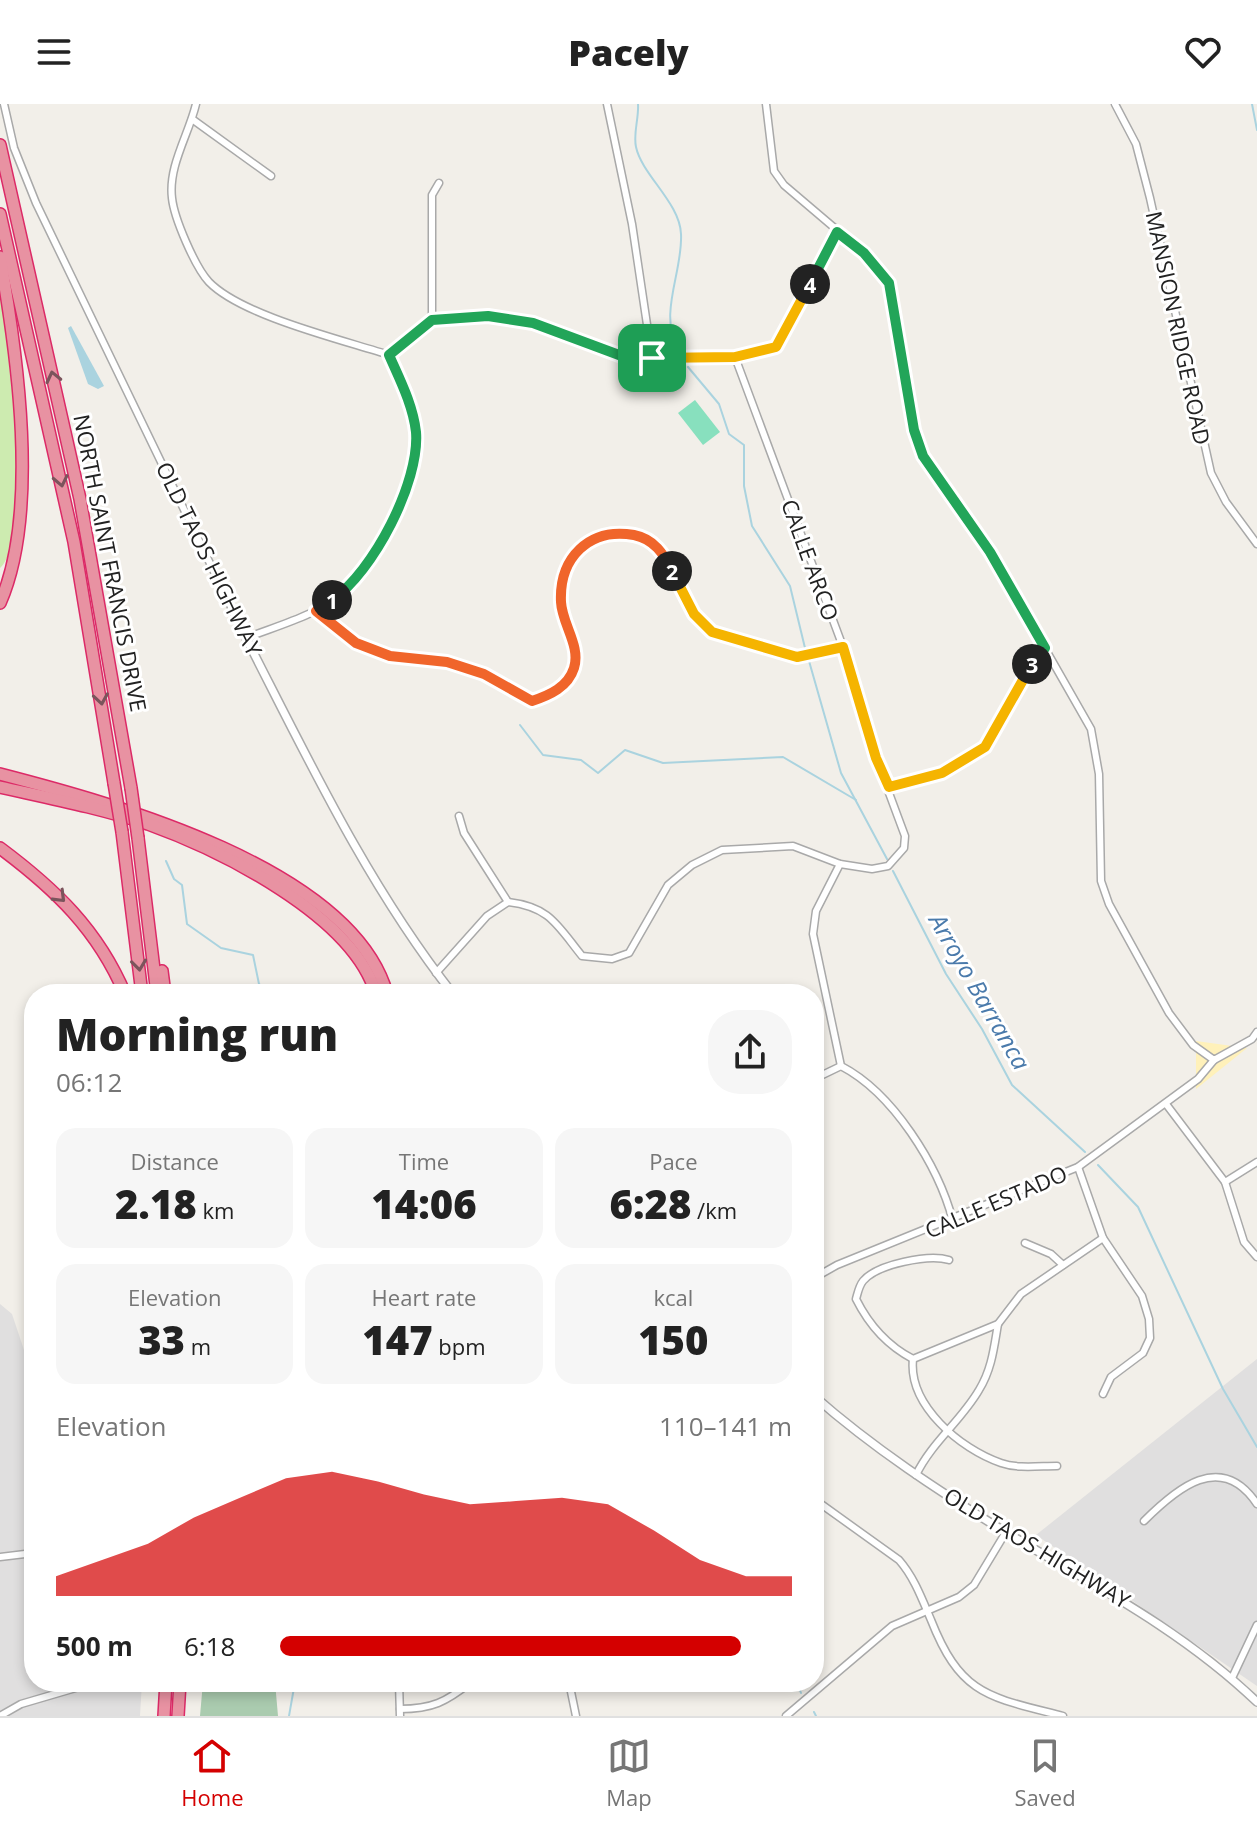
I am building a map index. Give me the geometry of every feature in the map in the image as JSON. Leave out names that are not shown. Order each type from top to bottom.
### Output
[{"type":"highway","name":"NORTH SAINT FRANCIS DRIVE","points":[[0,145],[86,526],[131,788],[156,984]]},
{"type":"highway","name":"NORTH SAINT FRANCIS DRIVE","points":[[0,214],[74,542],[122,832],[141,984]]},
{"type":"highway","points":[[0,257],[14,348],[21,432],[14,548],[0,603]]},
{"type":"highway","points":[[0,774],[146,814],[239,855],[308,898],[348,930],[372,957],[383,984]]},
{"type":"highway","points":[[0,787],[149,825],[240,867],[307,910],[342,938],[366,969],[372,984]]},
{"type":"highway","points":[[0,848],[49,885],[82,919],[111,962],[121,984]]},
{"type":"highway","points":[[149,926],[163,984]]},
{"type":"highway","points":[[164,1716],[165,1692]]},
{"type":"highway","points":[[178,1716],[179,1692]]},
{"type":"street","name":"OLD TAOS HIGHWAY","points":[[4,104],[14,148],[36,203],[246,638],[333,807],[445,984]]},
{"type":"street","points":[[196,104],[177,158],[172,198],[189,248],[209,282],[250,307],[389,355],[408,397],[416,431],[410,473],[367,566],[345,591],[316,611],[246,638]]},
{"type":"street","points":[[607,104],[632,224],[652,358]]},
{"type":"street","points":[[766,104],[774,171],[784,185],[864,253],[889,283],[914,430],[923,456],[990,552],[1091,729],[1099,774],[1101,881],[1109,904],[1169,1013],[1193,1045],[1214,1060]]},
{"type":"street","name":"MANSION RIDGE ROAD","points":[[1115,104],[1136,144],[1211,473],[1226,502],[1257,544]]},
{"type":"street","points":[[192,119],[271,176]]},
{"type":"street","points":[[432,320],[432,195],[439,183]]},
{"type":"street","points":[[389,355],[432,320],[488,316],[518,321],[619,355],[652,358],[735,357],[776,347],[837,232]]},
{"type":"street","name":"CALLE ARCO","points":[[508,902],[531,905],[548,913],[582,956],[612,959],[629,953],[668,885],[692,865],[722,850],[793,846],[840,864],[872,869],[888,866],[901,856],[905,836],[876,758],[843,647],[735,357]]},
{"type":"street","points":[[316,611],[356,643],[390,656],[447,662],[484,674],[532,701],[551,695],[574,670],[576,654],[561,605],[563,576],[578,550],[597,535],[620,533],[644,537],[664,553],[694,614],[712,632],[797,657],[843,647]]},
{"type":"street","points":[[889,787],[942,773],[985,747],[1030,665],[1045,648]]},
{"type":"street","points":[[436,973],[487,916],[508,902],[464,833],[459,816]]},
{"type":"street","points":[[824,984],[813,934],[816,911],[840,864]]},
{"type":"street","points":[[824,986],[841,1066]]},
{"type":"street","name":"CALLE ESTADO","points":[[824,1272],[1078,1167],[1198,1079],[1214,1060],[1252,1039],[1257,1032]]},
{"type":"street","points":[[824,1074],[841,1066]]},
{"type":"street","points":[[841,1066],[860,1076],[904,1124],[946,1196],[953,1221]]},
{"type":"street","points":[[1166,1104],[1225,1182],[1244,1242],[1257,1257]]},
{"type":"street","points":[[1225,1182],[1257,1162]]},
{"type":"street","points":[[1078,1167],[1103,1238],[1142,1296],[1150,1338],[1143,1353],[1111,1377],[1103,1394]]},
{"type":"street","points":[[916,1475],[947,1428],[979,1391],[992,1361],[998,1324],[1021,1294],[1103,1238]]},
{"type":"street","points":[[1025,1243],[1051,1254],[1063,1265]]},
{"type":"street","points":[[913,1359],[883,1338],[864,1314],[856,1299],[860,1283],[870,1274],[920,1258],[935,1255],[949,1260]]},
{"type":"street","points":[[913,1359],[998,1324]]},
{"type":"street","points":[[913,1359],[916,1393],[947,1428],[982,1455],[1003,1464],[1057,1466]]},
{"type":"street","name":"OLD TAOS HIGHWAY","points":[[824,1404],[916,1475],[1006,1532],[1148,1614],[1232,1678],[1257,1702]]},
{"type":"street","points":[[1144,1521],[1171,1494],[1193,1481],[1216,1476],[1249,1492],[1257,1504]]},
{"type":"street","points":[[824,1506],[899,1560],[910,1572],[943,1651],[966,1682],[1010,1702],[1063,1716]]},
{"type":"street","points":[[824,1683],[875,1638],[959,1597],[974,1585],[1006,1532]]},
{"type":"street","points":[[0,1557],[24,1554]]},
{"type":"street","points":[[1232,1678],[1257,1625]]},
{"type":"street","points":[[0,1716],[21,1704],[62,1692]]},
{"type":"street","points":[[399,1692],[400,1713],[447,1703],[460,1692]]},
{"type":"street","points":[[571,1692],[576,1716]]},
{"type":"street","points":[[786,1716],[813,1692]]},
{"type":"shaded area","points":[[0,1304],[12,1314],[24,1350],[24,1692],[141,1692],[140,1716],[0,1716]]},
{"type":"shaded area","points":[[1257,1359],[1257,1686],[1036,1535]]},
{"type":"green space","points":[[0,292],[12,392],[17,480],[10,549],[0,568]]},
{"type":"green space","points":[[695,400],[720,432],[703,445],[678,413]]},
{"type":"green space","points":[[202,1692],[276,1692],[278,1716],[200,1716]]},
{"type":"sand","points":[[1196,1041],[1247,1048],[1196,1089]]},
{"type":"water","points":[[71,326],[104,386],[98,389],[88,384],[68,328]]},
{"type":"waterway","name":"Arroyo Barranca","points":[[638,104],[636,147],[645,168],[674,211],[681,234],[670,321],[678,349]]},
{"type":"waterway","points":[[1252,104],[1257,130]]},
{"type":"waterway","name":"Arroyo Barranca","points":[[688,367],[719,404],[729,434],[744,445],[744,486],[752,526],[790,586],[805,648]]},
{"type":"waterway","name":"Arroyo Barranca","points":[[809,661],[841,773],[887,859]]},
{"type":"waterway","points":[[520,725],[543,755],[581,760],[598,773],[625,750],[663,763],[783,757],[856,800]]},
{"type":"waterway","points":[[166,861],[174,879],[182,885],[187,924],[221,948],[253,955],[259,984]]},
{"type":"waterway","name":"Arroyo Barranca","points":[[893,871],[946,974],[982,1029],[1012,1085],[1085,1152]]},
{"type":"waterway","name":"Arroyo Barranca","points":[[1098,1165],[1138,1207],[1223,1389],[1257,1447]]},
{"type":"waterway","points":[[289,1716],[293,1692]]},
{"type":"waterway","points":[[814,1712],[816,1716]]},
{"type":"route","points":[[837,232],[864,253],[889,283],[914,430],[923,456],[990,552],[1045,648],[1030,665],[985,747],[970,759],[942,773],[889,787],[876,758],[843,647],[797,657],[712,632],[694,614],[664,553],[644,537],[620,533],[597,535],[578,550],[563,576],[561,605],[576,654],[574,670],[551,695],[532,701],[484,674],[447,662],[390,656],[356,643],[316,611],[345,591],[367,566],[395,511],[410,473],[416,431],[408,397],[389,355],[432,320],[488,316],[533,323],[619,355],[652,358],[735,357],[776,347],[837,232]]}]
